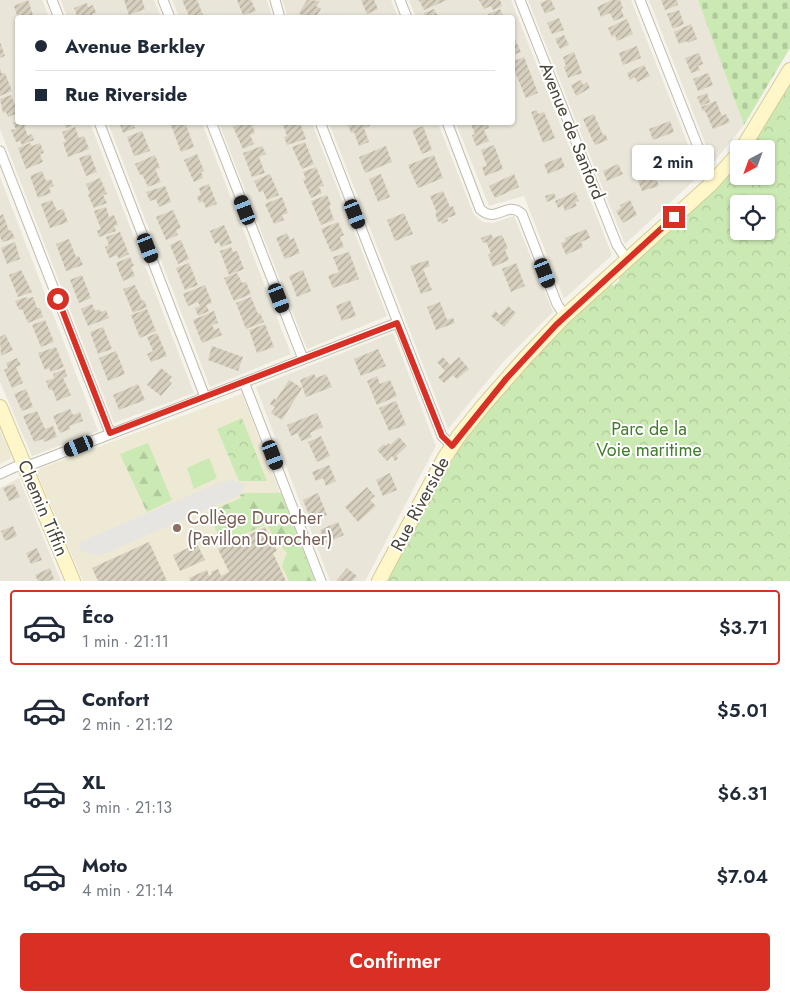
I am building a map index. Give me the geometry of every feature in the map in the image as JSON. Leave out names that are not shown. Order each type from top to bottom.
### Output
[{"type":"street","points":[[52,0],[58,15]]},
{"type":"street","points":[[163,0],[169,15]]},
{"type":"street","points":[[275,0],[279,15]]},
{"type":"street","points":[[400,0],[406,15]]},
{"type":"street","name":"Avenue de Sanford","points":[[520,0],[617,245],[626,260]]},
{"type":"street","points":[[640,0],[708,172],[715,180]]},
{"type":"street","points":[[747,140],[790,70]]},
{"type":"street","points":[[100,125],[205,397]]},
{"type":"street","points":[[212,125],[303,359]]},
{"type":"street","points":[[321,125],[442,436],[452,446]]},
{"type":"street","points":[[448,125],[480,209],[485,214],[491,216],[512,208],[517,209],[522,214],[557,304],[565,316]]},
{"type":"street","points":[[0,151],[110,433]]},
{"type":"street","name":"Rue Riverside","points":[[379,581],[452,446],[506,379],[565,316],[715,180],[730,163]]},
{"type":"street","points":[[0,474],[15,467],[33,464],[397,323]]},
{"type":"street","points":[[244,382],[321,581]]},
{"type":"street","name":"Chemin Tiffin","points":[[0,407],[73,581]]},
{"type":"shaded area","points":[[0,0],[42,0],[48,15],[15,15],[15,125],[91,125],[194,393],[114,423],[0,129]]},
{"type":"shaded area","points":[[61,0],[154,0],[160,15],[66,15]]},
{"type":"shaded area","points":[[172,0],[267,0],[271,15],[178,15]]},
{"type":"shaded area","points":[[282,0],[391,0],[397,15],[287,15]]},
{"type":"shaded area","points":[[409,0],[511,0],[612,255],[564,299],[524,196],[489,206],[457,125],[515,125],[515,15],[415,15]]},
{"type":"shaded area","points":[[528,0],[631,0],[700,175],[625,244]]},
{"type":"shaded area","points":[[649,0],[698,0],[744,125],[713,163]]},
{"type":"shaded area","points":[[109,125],[203,125],[291,354],[210,387]]},
{"type":"shaded area","points":[[220,125],[313,125],[387,316],[307,349]]},
{"type":"shaded area","points":[[330,125],[439,125],[474,215],[483,222],[493,223],[514,216],[553,312],[503,362],[448,429]]},
{"type":"shaded area","points":[[0,177],[98,431],[32,456],[0,382]]},
{"type":"shaded area","points":[[393,333],[436,446],[365,581],[330,581],[256,387]]},
{"type":"shaded area","name":"Collège Durocher (Pavillon Durocher)","points":[[242,394],[314,581],[83,581],[38,475],[38,471],[41,468]]},
{"type":"shaded area","points":[[0,430],[11,455],[10,459],[0,464]]},
{"type":"shaded area","points":[[19,478],[61,581],[0,581],[0,488]]},
{"type":"shaded area","points":[[230,480],[244,484],[242,494],[99,556],[81,551],[78,543],[218,483]]},
{"type":"green space","points":[[698,0],[790,0],[790,48],[744,125]]},
{"type":"green space","name":"Parc de la Voie maritime","points":[[790,81],[790,581],[386,581],[442,472],[445,473],[458,447],[516,376],[565,325],[610,283],[613,286],[619,281],[619,277],[627,271],[625,268],[730,170],[730,185],[775,185],[775,140],[754,140]]},
{"type":"green space","points":[[242,418],[267,481],[239,481],[217,429]]},
{"type":"green space","points":[[148,443],[172,500],[147,512],[120,454]]},
{"type":"green space","points":[[209,458],[217,478],[194,489],[187,468]]},
{"type":"green space","points":[[255,493],[274,493],[269,505],[270,513],[261,508]]},
{"type":"green space","points":[[255,493],[261,508],[269,512],[269,505],[274,493],[281,493],[315,581],[289,581],[282,566],[287,553],[274,538],[267,524],[222,544],[208,512],[241,498],[240,495]]},
{"type":"building","points":[[28,0],[33,15],[17,15],[14,6]]},
{"type":"building","points":[[124,0],[142,0],[145,9],[129,15]]},
{"type":"building","points":[[182,0],[197,0],[203,15],[189,15]]},
{"type":"building","points":[[237,0],[251,0],[256,11],[243,15]]},
{"type":"building","points":[[307,0],[320,1],[316,6],[321,9],[317,15],[302,15],[299,13]]},
{"type":"building","points":[[361,0],[374,0],[378,9],[367,14]]},
{"type":"building","points":[[419,0],[447,0],[424,10]]},
{"type":"building","points":[[479,0],[500,0],[502,6],[493,10],[491,6],[484,9]]},
{"type":"building","points":[[551,0],[555,9],[545,14],[540,3]]},
{"type":"building","points":[[612,0],[620,0],[624,17],[614,21],[610,13],[601,17],[597,7]]},
{"type":"building","points":[[661,0],[677,0],[678,5],[665,10]]},
{"type":"building","points":[[87,3],[88,7],[93,5],[96,13],[92,15],[77,15],[74,8]]},
{"type":"building","points":[[434,9],[438,15],[424,15],[424,13]]},
{"type":"building","points":[[500,9],[503,15],[488,15]]},
{"type":"building","points":[[679,10],[684,24],[673,29],[667,14]]},
{"type":"building","points":[[559,18],[564,30],[552,34],[547,23]]},
{"type":"building","points":[[627,19],[633,34],[617,41],[615,35],[612,37],[608,28]]},
{"type":"building","points":[[691,24],[697,39],[679,44],[674,32]]},
{"type":"building","points":[[564,35],[569,45],[560,49],[555,39]]},
{"type":"building","points":[[515,39],[521,52],[515,54]]},
{"type":"building","points":[[0,42],[5,56],[0,58]]},
{"type":"building","points":[[637,46],[641,58],[623,65],[619,53]]},
{"type":"building","points":[[574,52],[582,73],[568,78],[563,57]]},
{"type":"building","points":[[699,53],[703,64],[698,66],[700,70],[691,73],[685,58]]},
{"type":"building","points":[[524,57],[538,93],[526,98],[515,72],[515,61]]},
{"type":"building","points":[[644,65],[650,76],[637,82],[635,77],[630,80],[627,73]]},
{"type":"building","points":[[0,68],[2,74],[5,73],[12,91],[0,96]]},
{"type":"building","points":[[708,73],[713,85],[698,91],[693,79]]},
{"type":"building","points":[[581,80],[583,85],[587,82],[590,88],[576,96],[571,85]]},
{"type":"building","points":[[707,93],[710,102],[701,106],[697,97]]},
{"type":"building","points":[[11,95],[15,105],[15,114],[8,117],[6,112],[3,113],[0,99]]},
{"type":"building","points":[[716,101],[722,116],[726,114],[730,122],[713,129],[705,111],[701,107]]},
{"type":"building","points":[[537,110],[538,114],[544,112],[555,138],[543,143],[531,112]]},
{"type":"building","points":[[594,114],[603,135],[605,134],[608,140],[595,145],[583,119]]},
{"type":"building","points":[[670,121],[674,132],[653,140],[649,129]]},
{"type":"building","points":[[15,122],[15,125],[26,125],[24,126],[28,136],[32,134],[34,140],[22,145],[20,141],[16,142],[11,130],[16,129],[13,123]]},
{"type":"building","points":[[120,125],[134,125],[135,128],[123,133]]},
{"type":"building","points":[[171,125],[186,125],[194,147],[181,152]]},
{"type":"building","points":[[237,125],[252,125],[255,133],[250,135],[254,144],[243,149],[233,127]]},
{"type":"building","points":[[283,125],[301,125],[306,139],[287,145],[284,137],[287,136]]},
{"type":"building","points":[[348,125],[370,125],[364,128],[369,142],[359,146],[354,132],[351,133]]},
{"type":"building","points":[[471,125],[488,125],[489,128],[484,130],[489,141],[476,146],[472,135],[475,134]]},
{"type":"building","points":[[423,126],[432,150],[422,154],[412,130]]},
{"type":"building","points":[[75,127],[79,138],[84,136],[89,149],[68,157],[63,142],[66,142],[62,132]]},
{"type":"building","points":[[142,131],[150,151],[134,156],[127,137]]},
{"type":"building","points":[[305,142],[314,164],[302,169],[292,147]]},
{"type":"building","points":[[30,143],[32,146],[40,143],[44,153],[40,154],[43,162],[26,169],[18,148]]},
{"type":"building","points":[[494,145],[503,169],[485,176],[482,167],[487,166],[481,150]]},
{"type":"building","points":[[262,146],[266,154],[259,157],[265,173],[252,177],[243,153]]},
{"type":"building","points":[[386,146],[392,162],[365,173],[359,157]]},
{"type":"building","points":[[676,147],[677,150],[681,148],[688,165],[667,172],[661,157],[672,152],[671,149]]},
{"type":"building","points":[[90,154],[97,172],[86,176],[79,158]]},
{"type":"building","points":[[197,154],[204,171],[201,172],[203,178],[194,182],[184,160]]},
{"type":"building","points":[[155,155],[160,168],[155,169],[161,182],[148,187],[135,164]]},
{"type":"building","points":[[434,155],[443,178],[418,188],[408,165]]},
{"type":"building","points":[[561,157],[565,167],[548,174],[544,164]]},
{"type":"building","points":[[618,164],[623,174],[607,181],[603,171]]},
{"type":"building","points":[[316,167],[324,186],[319,187],[322,193],[311,198],[303,180],[306,179],[303,172]]},
{"type":"building","points":[[653,170],[659,186],[642,191],[638,181],[647,177],[646,174]]},
{"type":"building","points":[[42,171],[46,181],[51,179],[54,186],[49,188],[51,193],[38,198],[30,176]]},
{"type":"building","points":[[270,174],[279,195],[267,200],[263,191],[259,192],[254,181]]},
{"type":"building","points":[[381,174],[390,197],[378,202],[369,179]]},
{"type":"building","points":[[514,174],[519,187],[495,198],[489,186]]},
{"type":"building","points":[[100,178],[107,194],[103,195],[107,203],[94,208],[88,195],[90,194],[86,184]]},
{"type":"building","points":[[209,184],[217,204],[206,208],[203,201],[199,203],[197,196],[201,195],[199,188]]},
{"type":"building","points":[[165,186],[171,202],[159,207],[156,199],[150,201],[146,192]]},
{"type":"building","points":[[443,191],[450,207],[453,206],[456,215],[447,218],[448,221],[442,224],[441,221],[438,222],[435,213],[437,213],[430,196]]},
{"type":"building","points":[[575,192],[579,201],[575,202],[577,206],[565,211],[563,205],[558,208],[555,201]]},
{"type":"building","points":[[554,193],[556,198],[547,202],[545,196]]},
{"type":"building","points":[[327,195],[334,220],[321,225],[311,201]]},
{"type":"building","points":[[282,197],[288,213],[282,215],[284,220],[274,224],[265,204]]},
{"type":"building","points":[[52,200],[57,211],[63,209],[68,222],[50,228],[41,204]]},
{"type":"building","points":[[630,200],[637,215],[623,223],[616,211],[621,208],[620,205]]},
{"type":"building","points":[[106,207],[109,217],[114,215],[118,225],[114,226],[116,231],[99,237],[97,231],[101,229],[94,211]]},
{"type":"building","points":[[173,210],[181,228],[176,230],[178,235],[166,240],[156,217]]},
{"type":"building","points":[[404,213],[413,234],[395,241],[387,220]]},
{"type":"building","points":[[3,214],[9,231],[11,230],[15,238],[3,242],[0,237],[0,216]]},
{"type":"building","points":[[338,222],[344,235],[340,237],[344,247],[331,252],[321,229]]},
{"type":"building","points":[[224,225],[232,243],[221,247],[219,242],[215,244],[210,231]]},
{"type":"building","points":[[586,229],[590,238],[581,242],[583,247],[566,255],[561,243],[566,241],[565,238]]},
{"type":"building","points":[[120,232],[129,254],[119,259],[117,255],[109,258],[105,247],[109,245],[106,237]]},
{"type":"building","points":[[287,233],[290,240],[294,238],[300,253],[285,259],[276,238]]},
{"type":"building","points":[[491,234],[493,238],[502,235],[508,248],[505,250],[509,260],[493,267],[488,255],[491,253],[486,242],[483,243],[481,238]]},
{"type":"building","points":[[69,239],[76,257],[79,256],[83,265],[66,271],[56,244]]},
{"type":"building","points":[[181,240],[189,259],[178,264],[170,245]]},
{"type":"building","points":[[15,242],[20,259],[7,264],[1,248]]},
{"type":"building","points":[[231,247],[233,252],[237,251],[244,269],[229,275],[220,251]]},
{"type":"building","points":[[349,252],[359,279],[333,288],[328,276],[339,272],[333,257]]},
{"type":"building","points":[[130,257],[134,266],[131,267],[135,276],[123,281],[116,263]]},
{"type":"building","points":[[428,260],[430,266],[423,269],[432,290],[421,294],[410,266]]},
{"type":"building","points":[[189,263],[198,285],[185,290],[176,268]]},
{"type":"building","points":[[516,263],[525,286],[511,292],[502,269]]},
{"type":"building","points":[[21,270],[32,292],[18,297],[9,275]]},
{"type":"building","points":[[303,270],[311,291],[297,297],[289,276]]},
{"type":"building","points":[[237,273],[242,283],[246,282],[251,294],[234,301],[224,278]]},
{"type":"building","points":[[82,275],[91,298],[79,303],[70,280]]},
{"type":"building","points":[[135,285],[142,301],[144,300],[147,307],[133,313],[123,289]]},
{"type":"building","points":[[205,285],[212,303],[206,305],[209,311],[198,316],[195,308],[200,306],[198,302],[188,306],[183,294]]},
{"type":"building","points":[[27,297],[27,299],[33,297],[43,317],[28,323],[22,309],[19,310],[15,301]]},
{"type":"building","points":[[251,297],[258,314],[260,313],[264,322],[246,329],[236,303]]},
{"type":"building","points":[[350,300],[356,316],[342,321],[336,306]]},
{"type":"building","points":[[440,302],[447,320],[453,318],[455,323],[436,330],[427,307]]},
{"type":"building","points":[[92,304],[95,311],[99,309],[101,312],[106,310],[109,318],[88,326],[81,309]]},
{"type":"building","points":[[508,306],[516,313],[504,327],[491,316],[495,311],[500,315]]},
{"type":"building","points":[[147,309],[156,331],[140,338],[131,315]]},
{"type":"building","points":[[214,311],[218,323],[212,325],[214,330],[219,328],[222,335],[202,343],[193,320]]},
{"type":"building","points":[[45,320],[54,342],[41,347],[32,325]]},
{"type":"building","points":[[265,324],[274,347],[257,353],[249,330]]},
{"type":"building","points":[[103,327],[112,349],[98,354],[90,332]]},
{"type":"building","points":[[157,333],[167,356],[151,362],[147,354],[153,351],[147,337]]},
{"type":"building","points":[[5,334],[13,350],[1,356],[0,337]]},
{"type":"building","points":[[212,346],[243,357],[238,371],[208,360]]},
{"type":"building","points":[[56,347],[64,367],[51,372],[49,368],[45,370],[38,353]]},
{"type":"building","points":[[378,349],[386,366],[361,376],[354,359]]},
{"type":"building","points":[[116,351],[125,374],[108,381],[99,358]]},
{"type":"building","points":[[443,357],[450,365],[459,357],[469,369],[457,379],[453,375],[444,383],[438,377],[445,371],[437,362]]},
{"type":"building","points":[[17,358],[21,365],[16,367],[23,383],[12,388],[4,370],[8,368],[6,363]]},
{"type":"building","points":[[161,368],[172,377],[169,380],[172,383],[161,396],[147,385]]},
{"type":"building","points":[[65,369],[67,376],[63,378],[71,395],[57,401],[52,389],[49,390],[46,381],[54,378],[53,374]]},
{"type":"building","points":[[314,374],[316,378],[326,374],[332,387],[306,397],[300,380]]},
{"type":"building","points":[[377,376],[380,384],[390,380],[397,396],[377,405],[367,381]]},
{"type":"building","points":[[289,380],[302,388],[282,420],[271,413],[275,407],[270,404],[274,398],[276,400]]},
{"type":"building","points":[[138,384],[145,400],[119,410],[113,395]]},
{"type":"building","points":[[26,389],[33,407],[22,411],[14,394]]},
{"type":"building","points":[[396,401],[406,425],[389,431],[379,408]]},
{"type":"building","points":[[70,409],[73,415],[80,412],[83,421],[69,426],[70,429],[60,433],[53,416]]},
{"type":"building","points":[[37,411],[45,429],[53,426],[57,437],[44,442],[43,439],[34,442],[23,416]]},
{"type":"building","points":[[317,413],[323,427],[310,433],[312,437],[301,441],[298,433],[291,436],[287,425]]},
{"type":"building","points":[[321,436],[330,456],[317,462],[308,442]]},
{"type":"building","points":[[399,437],[407,446],[396,456],[398,458],[395,461],[392,456],[387,461],[377,450],[384,444],[386,446],[389,443],[390,445]]},
{"type":"building","points":[[329,465],[336,481],[326,486],[323,478],[316,481],[312,472]]},
{"type":"building","points":[[390,473],[397,490],[383,496],[376,480]]},
{"type":"building","points":[[14,484],[20,497],[9,501],[3,488]]},
{"type":"building","points":[[367,487],[375,496],[370,500],[376,506],[358,522],[345,507]]},
{"type":"building","points":[[318,493],[327,515],[315,520],[312,514],[309,515],[303,500]]},
{"type":"building","points":[[338,522],[344,535],[326,543],[320,530]]},
{"type":"building","points":[[13,526],[17,536],[5,541],[1,531]]},
{"type":"building","points":[[265,527],[277,551],[273,553],[286,581],[190,581],[189,578],[207,570],[209,576],[212,574],[211,572],[218,569],[221,576],[229,572],[218,549]]},
{"type":"building","points":[[149,542],[167,581],[98,581],[92,568]]},
{"type":"building","points":[[197,544],[205,560],[180,571],[173,555]]},
{"type":"building","points":[[37,548],[42,560],[31,564],[26,553]]},
{"type":"building","points":[[50,568],[54,579],[38,581],[35,575]]},
{"type":"building","points":[[347,568],[357,576],[352,581],[336,581]]},
{"type":"place","name":"Collège Durocher (Pavillon Durocher)","points":[[177,528]]},
{"type":"route","points":[[58,299],[110,433],[397,323],[442,436],[452,446],[506,379],[556,325],[674,217]]}]
